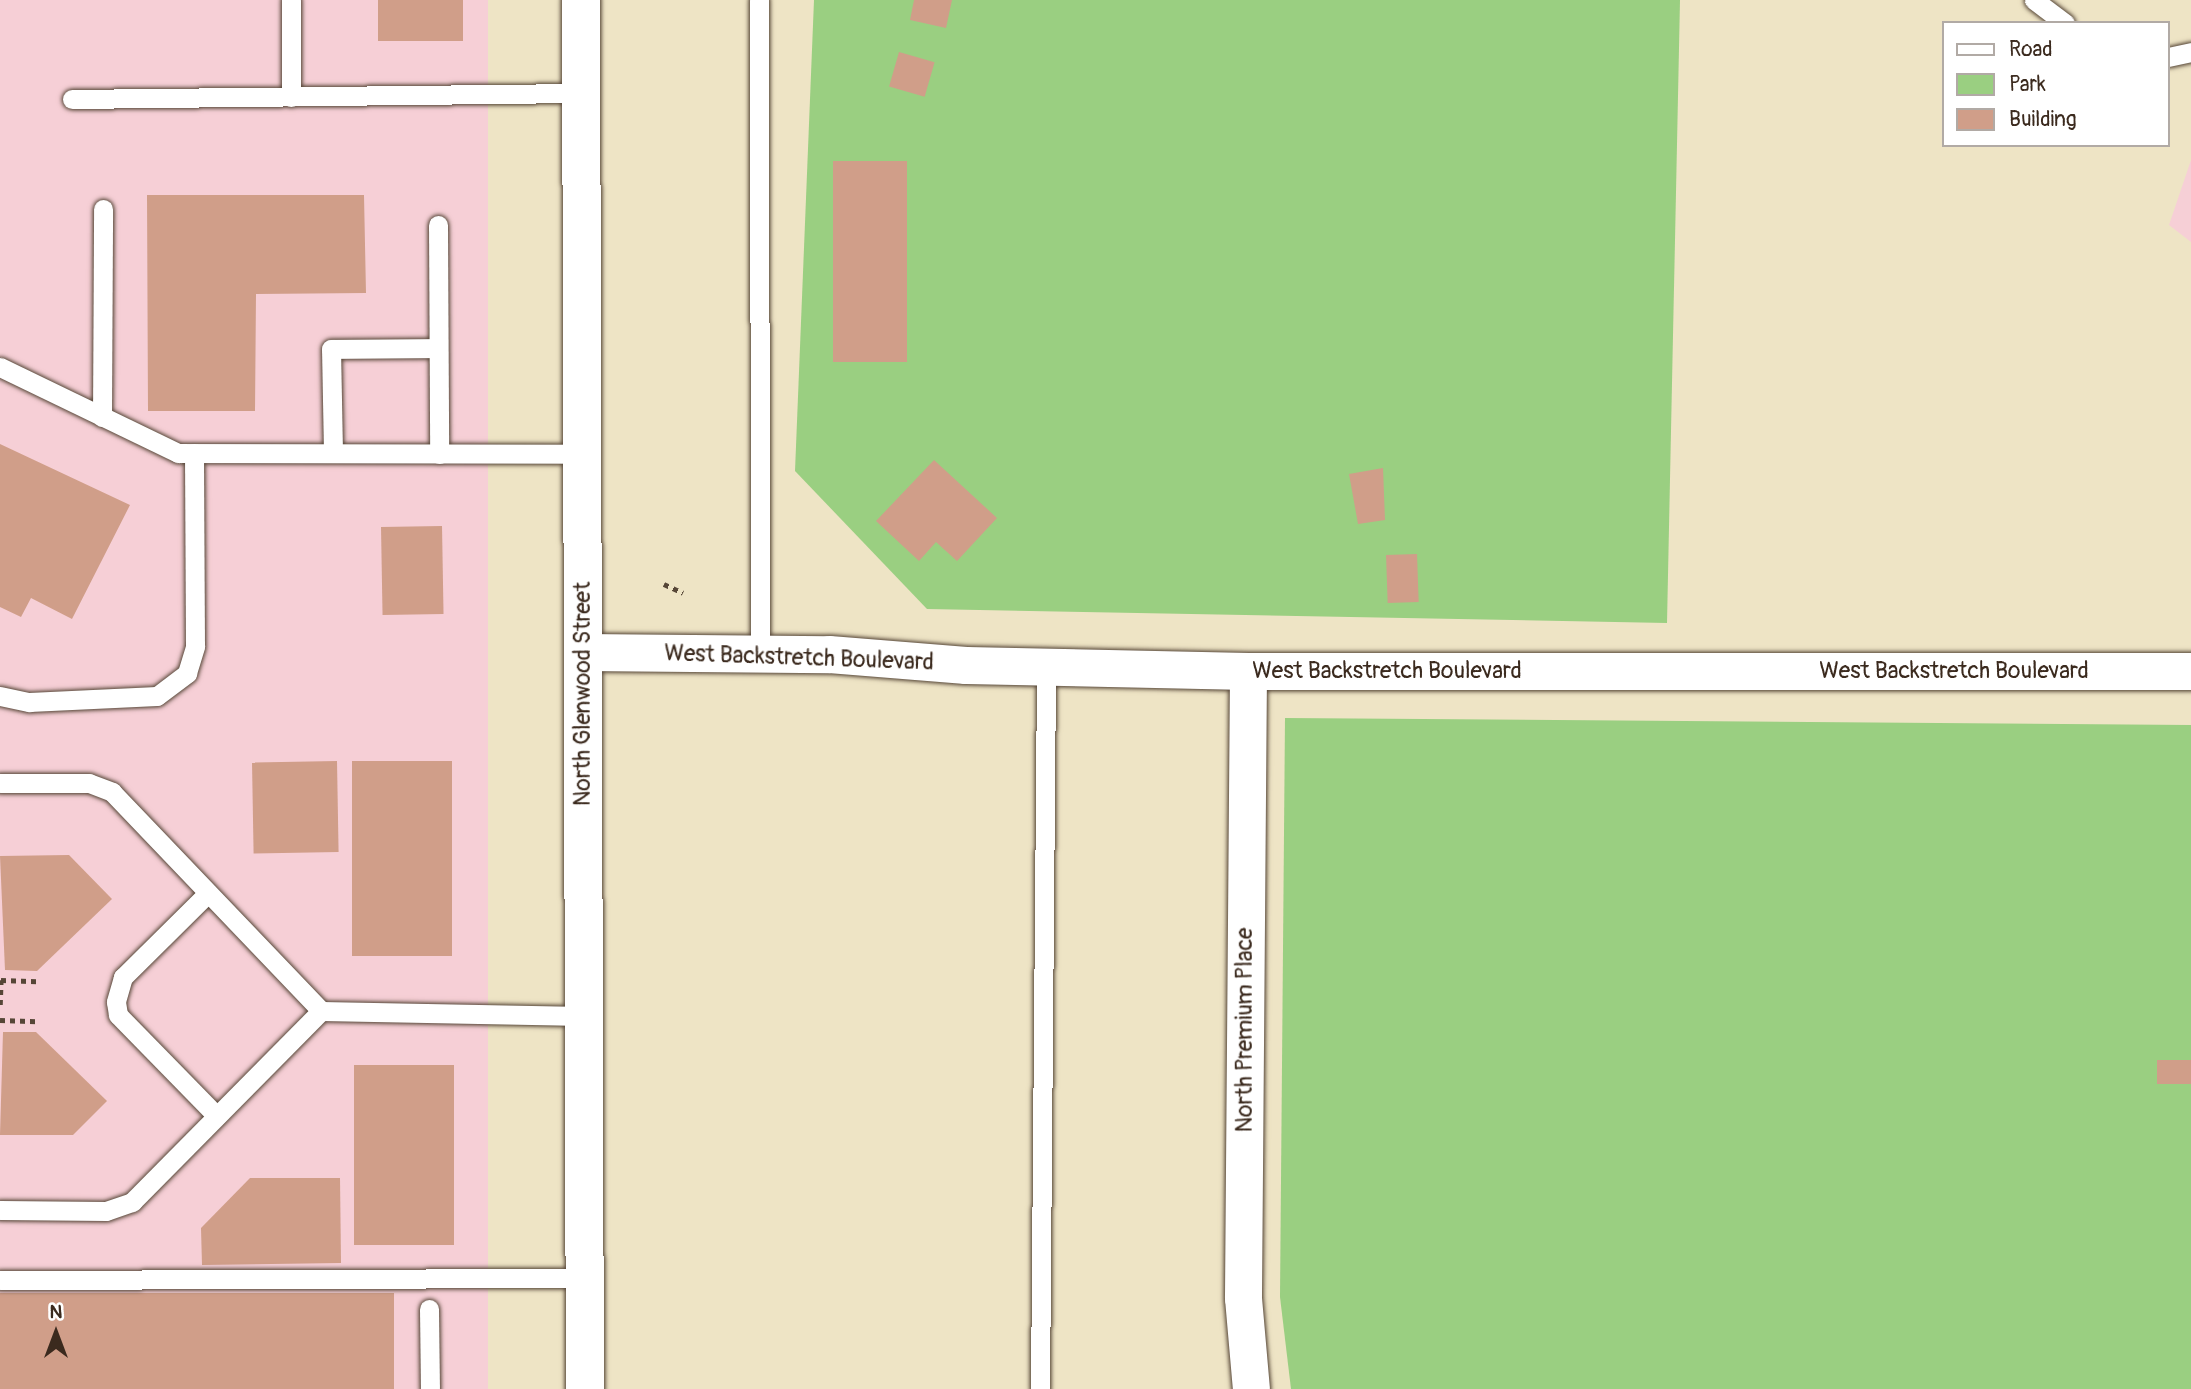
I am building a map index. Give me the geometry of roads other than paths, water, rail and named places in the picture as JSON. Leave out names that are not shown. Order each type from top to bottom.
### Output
[{"type":"main road","name":"North Glenwood Street","points":[[581,0],[585,1389]]},
{"type":"street","name":"West Backstretch Boulevard","points":[[583,652],[760,653],[1046,667],[1248,671],[2191,671]]},
{"type":"street","name":"North Premium Place","points":[[1248,671],[1243,1298],[1251,1389]]},
{"type":"lane","points":[[290,97],[291,0]]},
{"type":"lane","points":[[759,0],[760,653]]},
{"type":"lane","points":[[2034,0],[2062,21]]},
{"type":"lane","points":[[2170,57],[2191,52]]},
{"type":"lane","points":[[72,99],[581,93]]},
{"type":"lane","points":[[102,417],[103,209]]},
{"type":"lane","points":[[438,225],[439,454]]},
{"type":"lane","points":[[333,452],[331,349],[438,348]]},
{"type":"lane","points":[[0,368],[102,417],[186,453],[582,453]]},
{"type":"lane","points":[[0,696],[29,702],[157,696],[187,673],[195,646],[186,453]]},
{"type":"lane","points":[[1040,1389],[1046,667]]},
{"type":"lane","points":[[0,783],[102,786],[321,1011],[584,1016]]},
{"type":"lane","points":[[208,893],[123,977],[116,1002],[118,1015],[217,1116]]},
{"type":"lane","points":[[0,1210],[120,1208],[217,1116],[321,1011]]},
{"type":"lane","points":[[0,1280],[584,1278]]},
{"type":"lane","points":[[429,1309],[430,1389]]}]
